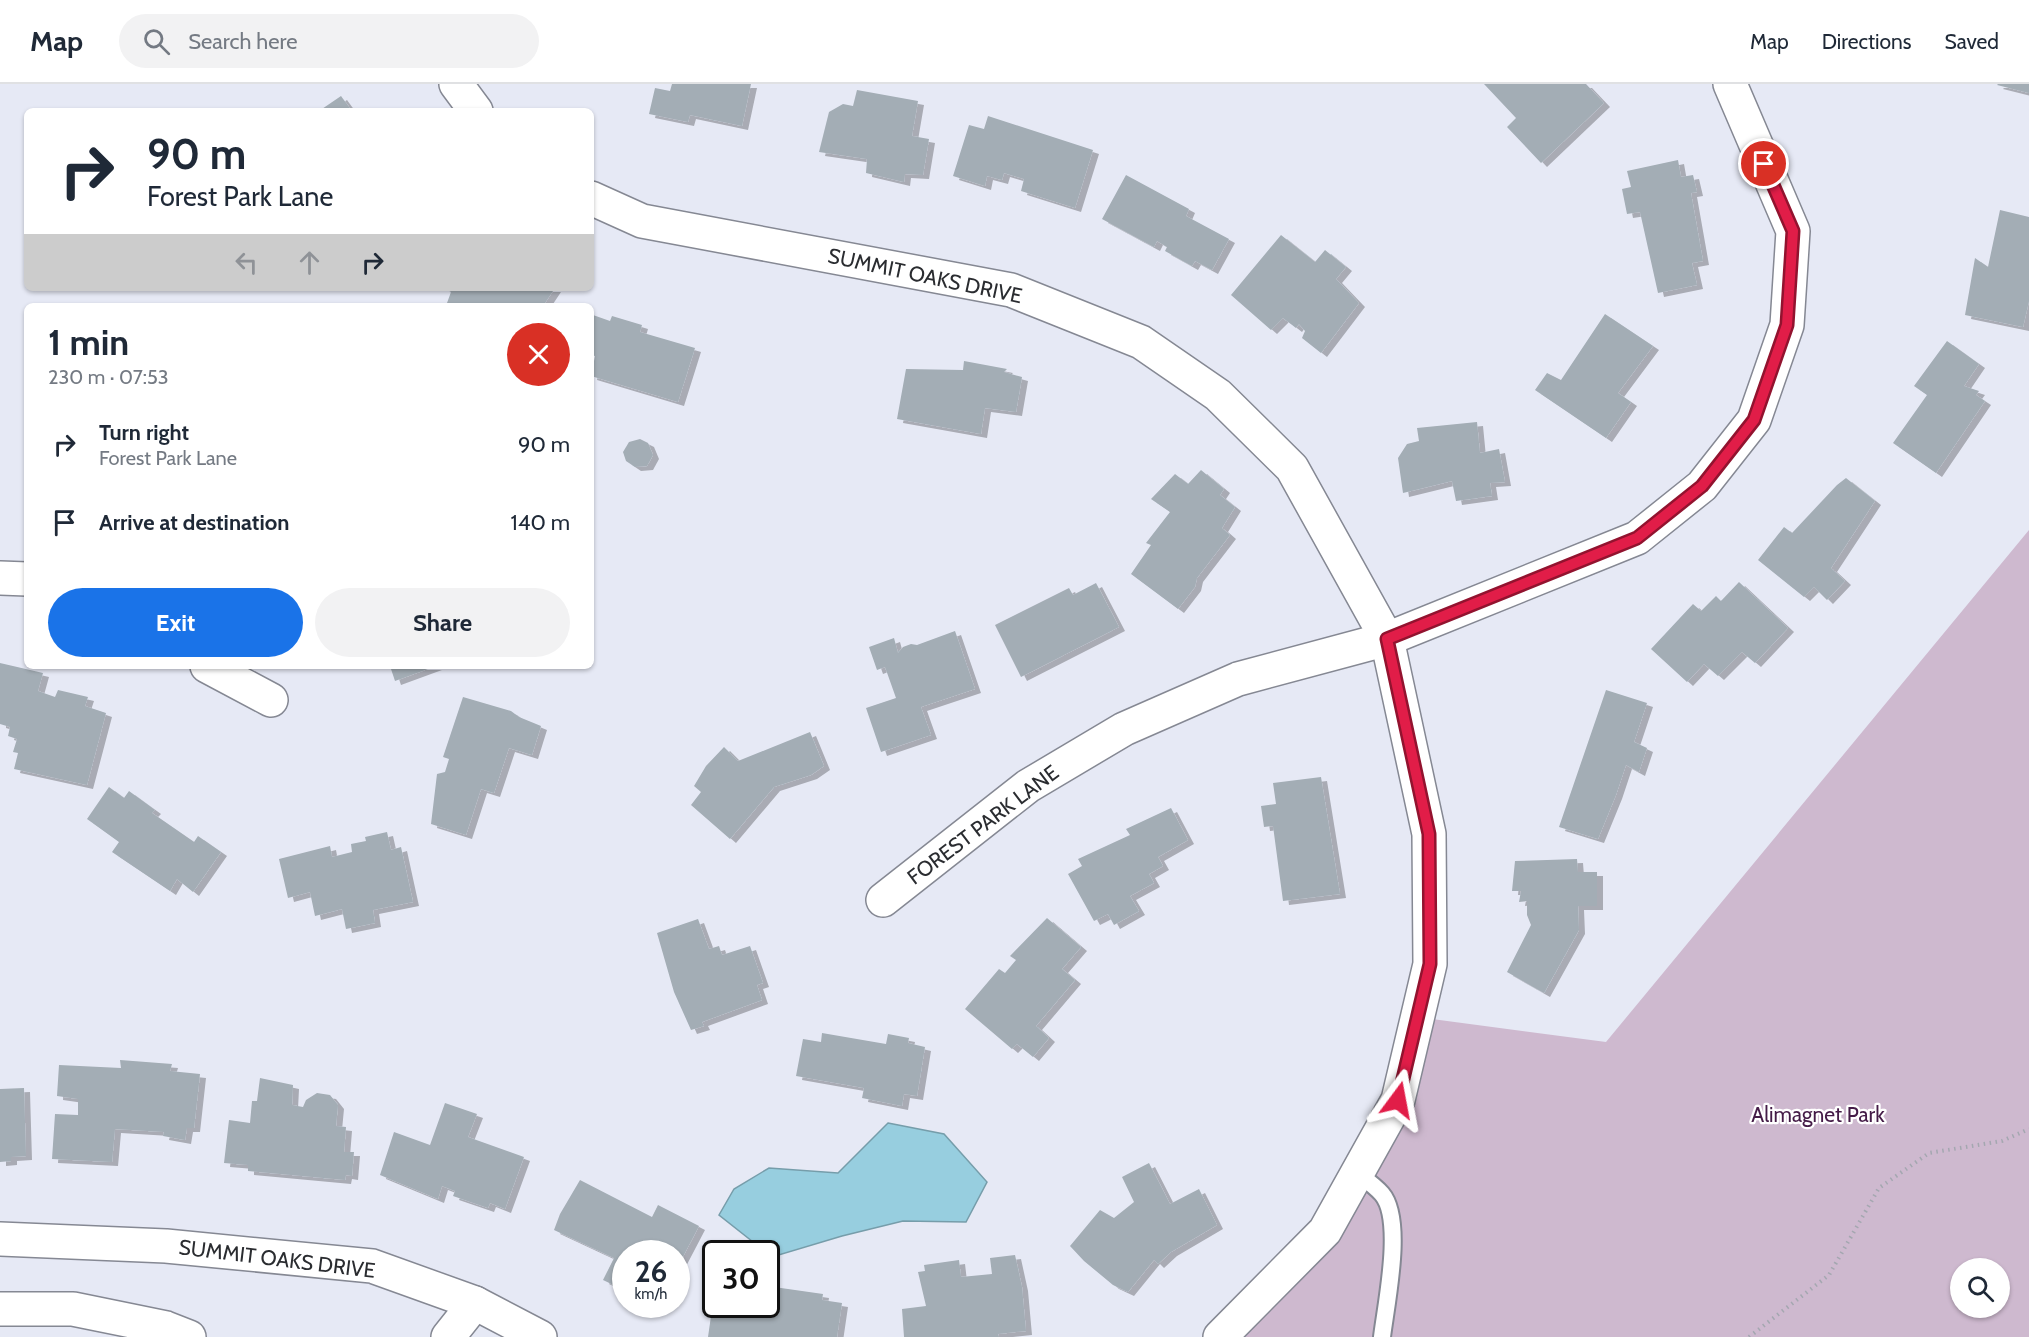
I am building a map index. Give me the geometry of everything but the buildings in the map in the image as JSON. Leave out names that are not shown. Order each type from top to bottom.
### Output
[{"type":"street","points":[[456,84],[474,108]]},
{"type":"street","name":"FOREST PARK LANE","points":[[883,900],[1028,786],[1124,729],[1238,679],[1387,639],[1637,538],[1702,486],[1754,420],[1787,325],[1793,231],[1730,84]]},
{"type":"street","name":"SUMMIT OAKS DRIVE","points":[[594,199],[642,221],[1011,290],[1141,342],[1218,395],[1292,468],[1387,639],[1429,834],[1430,964],[1398,1100],[1325,1231],[1220,1337]]},
{"type":"street","points":[[0,578],[24,579]]},
{"type":"street","points":[[213,669],[271,699]]},
{"type":"street","name":"SUMMIT OAKS DRIVE","points":[[0,1239],[166,1246],[372,1266],[475,1303],[540,1337]]},
{"type":"street","points":[[448,1337],[475,1303]]},
{"type":"street","points":[[0,1309],[73,1309],[166,1328],[189,1337]]},
{"type":"lane","points":[[1357,1173],[1383,1195],[1391,1218],[1394,1241],[1382,1337]]},
{"type":"path","points":[[1749,1337],[1829,1275],[1879,1188],[1929,1153],[2002,1141],[2029,1129]]},
{"type":"green space","name":"Alimagnet Park","points":[[2029,530],[2029,1337],[1220,1337],[1325,1231],[1417,1017],[1606,1042]]},
{"type":"water","points":[[888,1123],[944,1134],[987,1182],[966,1222],[903,1221],[780,1255],[780,1240],[751,1240],[719,1215],[734,1189],[769,1168],[838,1173]]},
{"type":"route","points":[[1398,1100],[1430,964],[1429,834],[1387,639],[1637,538],[1702,486],[1754,420],[1787,325],[1793,231],[1764,164]]}]
